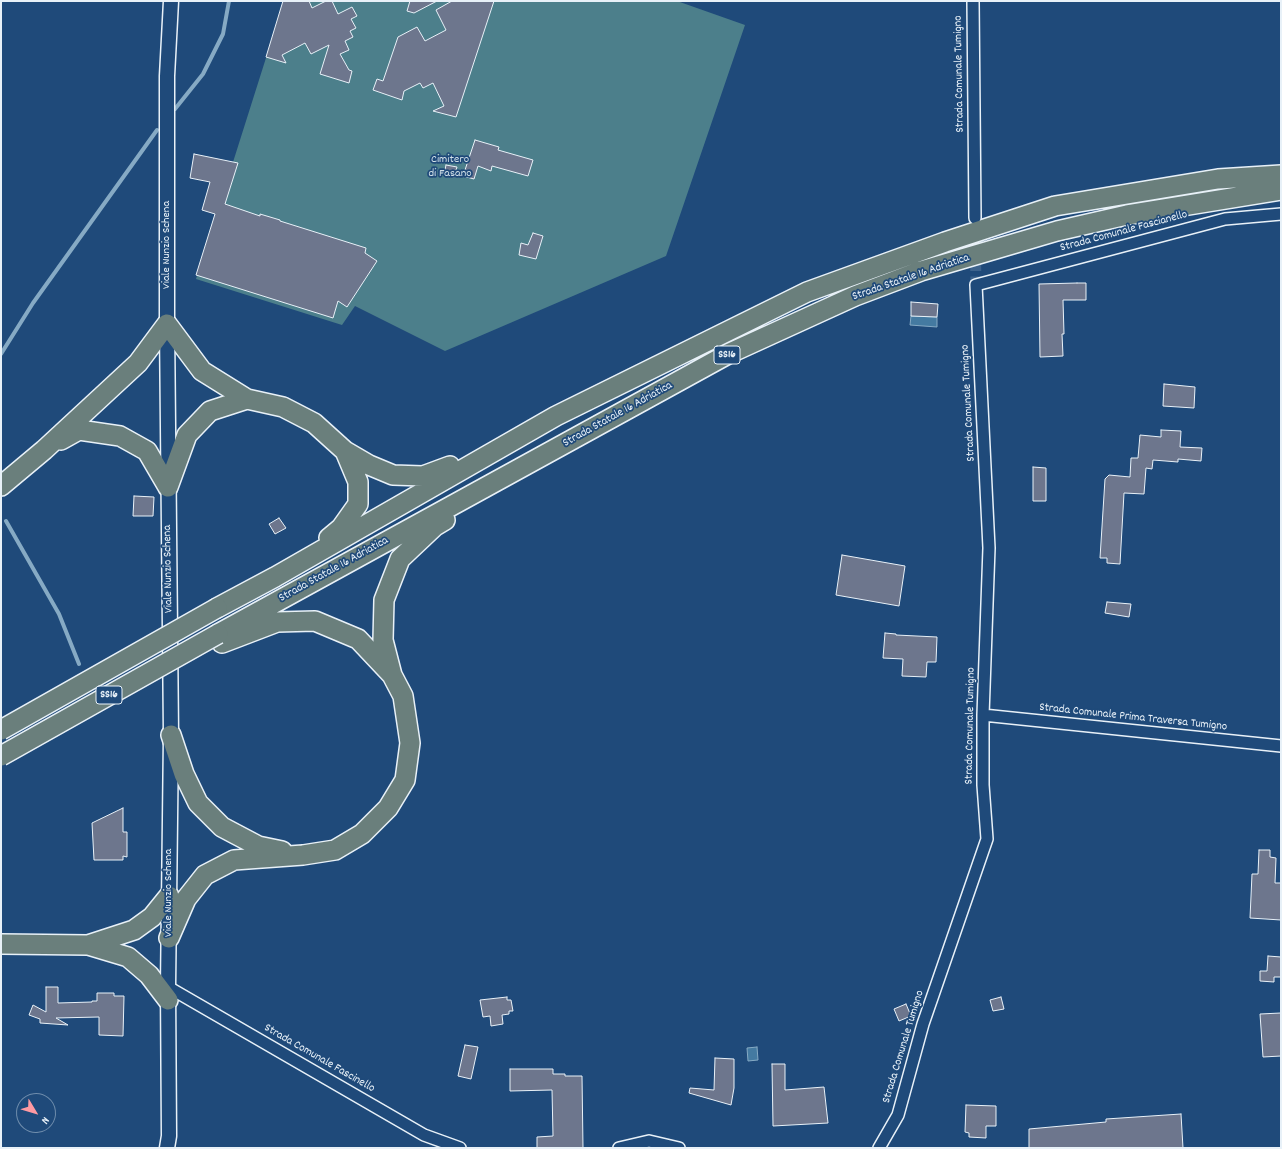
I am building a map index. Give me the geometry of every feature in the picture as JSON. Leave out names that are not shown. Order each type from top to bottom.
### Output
[{"type":"highway","name":"Strada Statale 16 Adriatica","points":[[1,730],[217,608],[275,577],[556,416],[807,292],[945,242],[1055,206],[1218,179],[1281,175]]},
{"type":"highway","name":"Strada Statale 16 Adriatica","points":[[1,756],[136,680],[217,639],[728,354],[855,296],[921,271],[1057,231],[1119,217],[1281,190]]},
{"type":"highway","points":[[1,486],[44,450],[138,363],[167,324],[202,371],[248,399],[283,407],[314,423],[345,451],[369,466],[393,475],[423,476],[460,462],[556,416]]},
{"type":"highway","points":[[168,487],[187,435],[210,411],[248,399]]},
{"type":"highway","points":[[44,450],[79,430],[120,436],[147,451],[168,487]]},
{"type":"highway","points":[[275,577],[342,528],[358,504],[358,482],[345,451]]},
{"type":"highway","points":[[169,938],[186,899],[205,875],[234,860],[303,855],[335,850],[362,834],[388,808],[405,780],[410,743],[403,696],[392,675],[383,640],[384,600],[400,559],[435,526],[542,457]]},
{"type":"highway","points":[[217,639],[276,622],[315,621],[358,639],[392,675]]},
{"type":"highway","points":[[170,735],[184,774],[198,803],[222,827],[258,846],[303,855]]},
{"type":"highway","points":[[88,945],[134,930],[152,916],[169,896]]},
{"type":"highway","points":[[1,944],[88,945],[128,957],[168,994]]},
{"type":"street","name":"Viale Nunzio Schena","points":[[171,1],[167,76],[170,735],[168,1142],[178,1148]]},
{"type":"street","name":"Strada Comunale Tumigno","points":[[972,1],[974,218]]},
{"type":"street","name":"Strada Comunale Fascianello","points":[[976,285],[1225,219],[1281,214]]},
{"type":"street","name":"Strada Comunale Tumigno","points":[[879,1148],[898,1114],[923,1024],[987,839],[983,785],[983,715],[990,548],[976,285]]},
{"type":"street","name":"Strada Comunale Prima Traversa Tumigno","points":[[983,715],[1281,746]]},
{"type":"street","name":"Strada Comunale Fascinello","points":[[168,994],[424,1135],[460,1148]]},
{"type":"street","points":[[619,1148],[649,1141],[678,1148]]},
{"type":"green space","name":"Cimitero di Fasano","points":[[284,1],[677,1],[745,25],[666,256],[445,351],[355,306],[342,325],[196,279]]},
{"type":"water","points":[[911,316],[937,317],[937,327],[910,325]]},
{"type":"water","points":[[757,1047],[758,1060],[748,1061],[747,1048]]},
{"type":"building","points":[[283,1],[309,1],[312,8],[326,1],[332,1],[338,14],[352,7],[357,16],[351,19],[356,28],[350,31],[353,37],[345,41],[349,50],[340,54],[349,70],[352,71],[349,83],[320,74],[329,45],[311,54],[305,43],[282,55],[286,63],[266,57]]},
{"type":"building","points":[[410,1],[437,1],[414,13],[407,11]]},
{"type":"building","points":[[452,1],[494,1],[456,117],[433,111],[444,106],[433,83],[423,88],[420,83],[404,91],[402,100],[373,90],[377,79],[383,81],[398,37],[417,27],[425,41],[446,30],[436,10]]},
{"type":"building","points":[[475,140],[499,147],[498,150],[533,160],[528,176],[492,166],[491,171],[478,166],[474,179],[463,176]]},
{"type":"building","points":[[194,154],[238,163],[225,204],[366,248],[365,253],[377,261],[347,307],[338,301],[333,318],[196,275],[215,214],[202,210],[210,182],[190,178]]},
{"type":"building","points":[[446,165],[457,167],[454,177],[444,175]]},
{"type":"building","points":[[533,233],[543,236],[536,259],[519,255],[521,243],[528,245]]},
{"type":"building","points":[[1086,283],[1086,300],[1063,300],[1063,356],[1040,357],[1039,284]]},
{"type":"building","points":[[911,302],[938,304],[937,317],[911,316]]},
{"type":"building","points":[[1164,384],[1195,387],[1194,408],[1163,406]]},
{"type":"building","points":[[1161,430],[1181,431],[1180,447],[1202,448],[1201,461],[1178,459],[1178,462],[1153,460],[1152,469],[1146,468],[1144,494],[1124,493],[1120,564],[1107,563],[1107,558],[1100,558],[1105,479],[1109,475],[1130,477],[1131,458],[1138,458],[1140,435],[1161,437]]},
{"type":"building","points":[[1033,467],[1046,468],[1046,501],[1033,501]]},
{"type":"building","points":[[134,496],[154,497],[153,516],[133,516]]},
{"type":"building","points":[[279,518],[286,528],[275,534],[269,524]]},
{"type":"building","points":[[842,555],[905,566],[899,606],[836,595]]},
{"type":"building","points":[[1107,602],[1131,604],[1129,617],[1105,613]]},
{"type":"building","points":[[885,633],[937,637],[936,662],[927,662],[926,677],[902,676],[903,659],[883,658]]},
{"type":"building","points":[[123,808],[123,832],[127,832],[127,857],[123,856],[123,860],[94,860],[92,823]]},
{"type":"building","points":[[1259,850],[1270,850],[1270,857],[1276,858],[1275,883],[1281,883],[1281,920],[1250,918],[1252,874],[1258,874]]},
{"type":"building","points":[[1268,956],[1281,957],[1281,977],[1274,977],[1274,982],[1260,981],[1260,971],[1267,971]]},
{"type":"building","points":[[46,987],[58,987],[58,1003],[97,1001],[97,993],[114,993],[114,996],[124,996],[123,1036],[99,1035],[99,1017],[56,1018],[68,1025],[40,1023],[40,1019],[29,1015],[33,1005],[46,1012]]},
{"type":"building","points":[[507,997],[507,1000],[511,1000],[513,1011],[509,1011],[509,1014],[502,1015],[503,1024],[491,1026],[490,1016],[483,1017],[480,1000]]},
{"type":"building","points":[[1001,997],[1004,1009],[993,1011],[990,1000]]},
{"type":"building","points":[[906,1004],[911,1016],[899,1021],[894,1009]]},
{"type":"building","points":[[1281,1013],[1281,1056],[1263,1057],[1260,1014]]},
{"type":"building","points":[[465,1045],[478,1047],[471,1079],[458,1076]]},
{"type":"building","points":[[715,1058],[734,1059],[734,1088],[731,1105],[689,1093],[690,1088],[714,1090]]},
{"type":"building","points":[[772,1064],[785,1064],[785,1090],[824,1087],[828,1123],[773,1126]]},
{"type":"building","points":[[510,1069],[553,1069],[553,1074],[582,1076],[583,1148],[537,1148],[537,1137],[553,1136],[552,1090],[510,1091]]},
{"type":"building","points":[[966,1105],[996,1106],[996,1126],[986,1126],[986,1138],[969,1137],[969,1133],[965,1132]]},
{"type":"building","points":[[1181,1114],[1183,1148],[1029,1148],[1029,1129],[1106,1122],[1106,1119]]},
{"type":"waterway","points":[[175,109],[203,74],[223,34],[229,1]]},
{"type":"waterway","points":[[1,354],[33,303],[157,130]]},
{"type":"waterway","points":[[6,521],[59,614],[79,664]]},
{"type":"tunnel","points":[[975,227],[976,285]]}]
